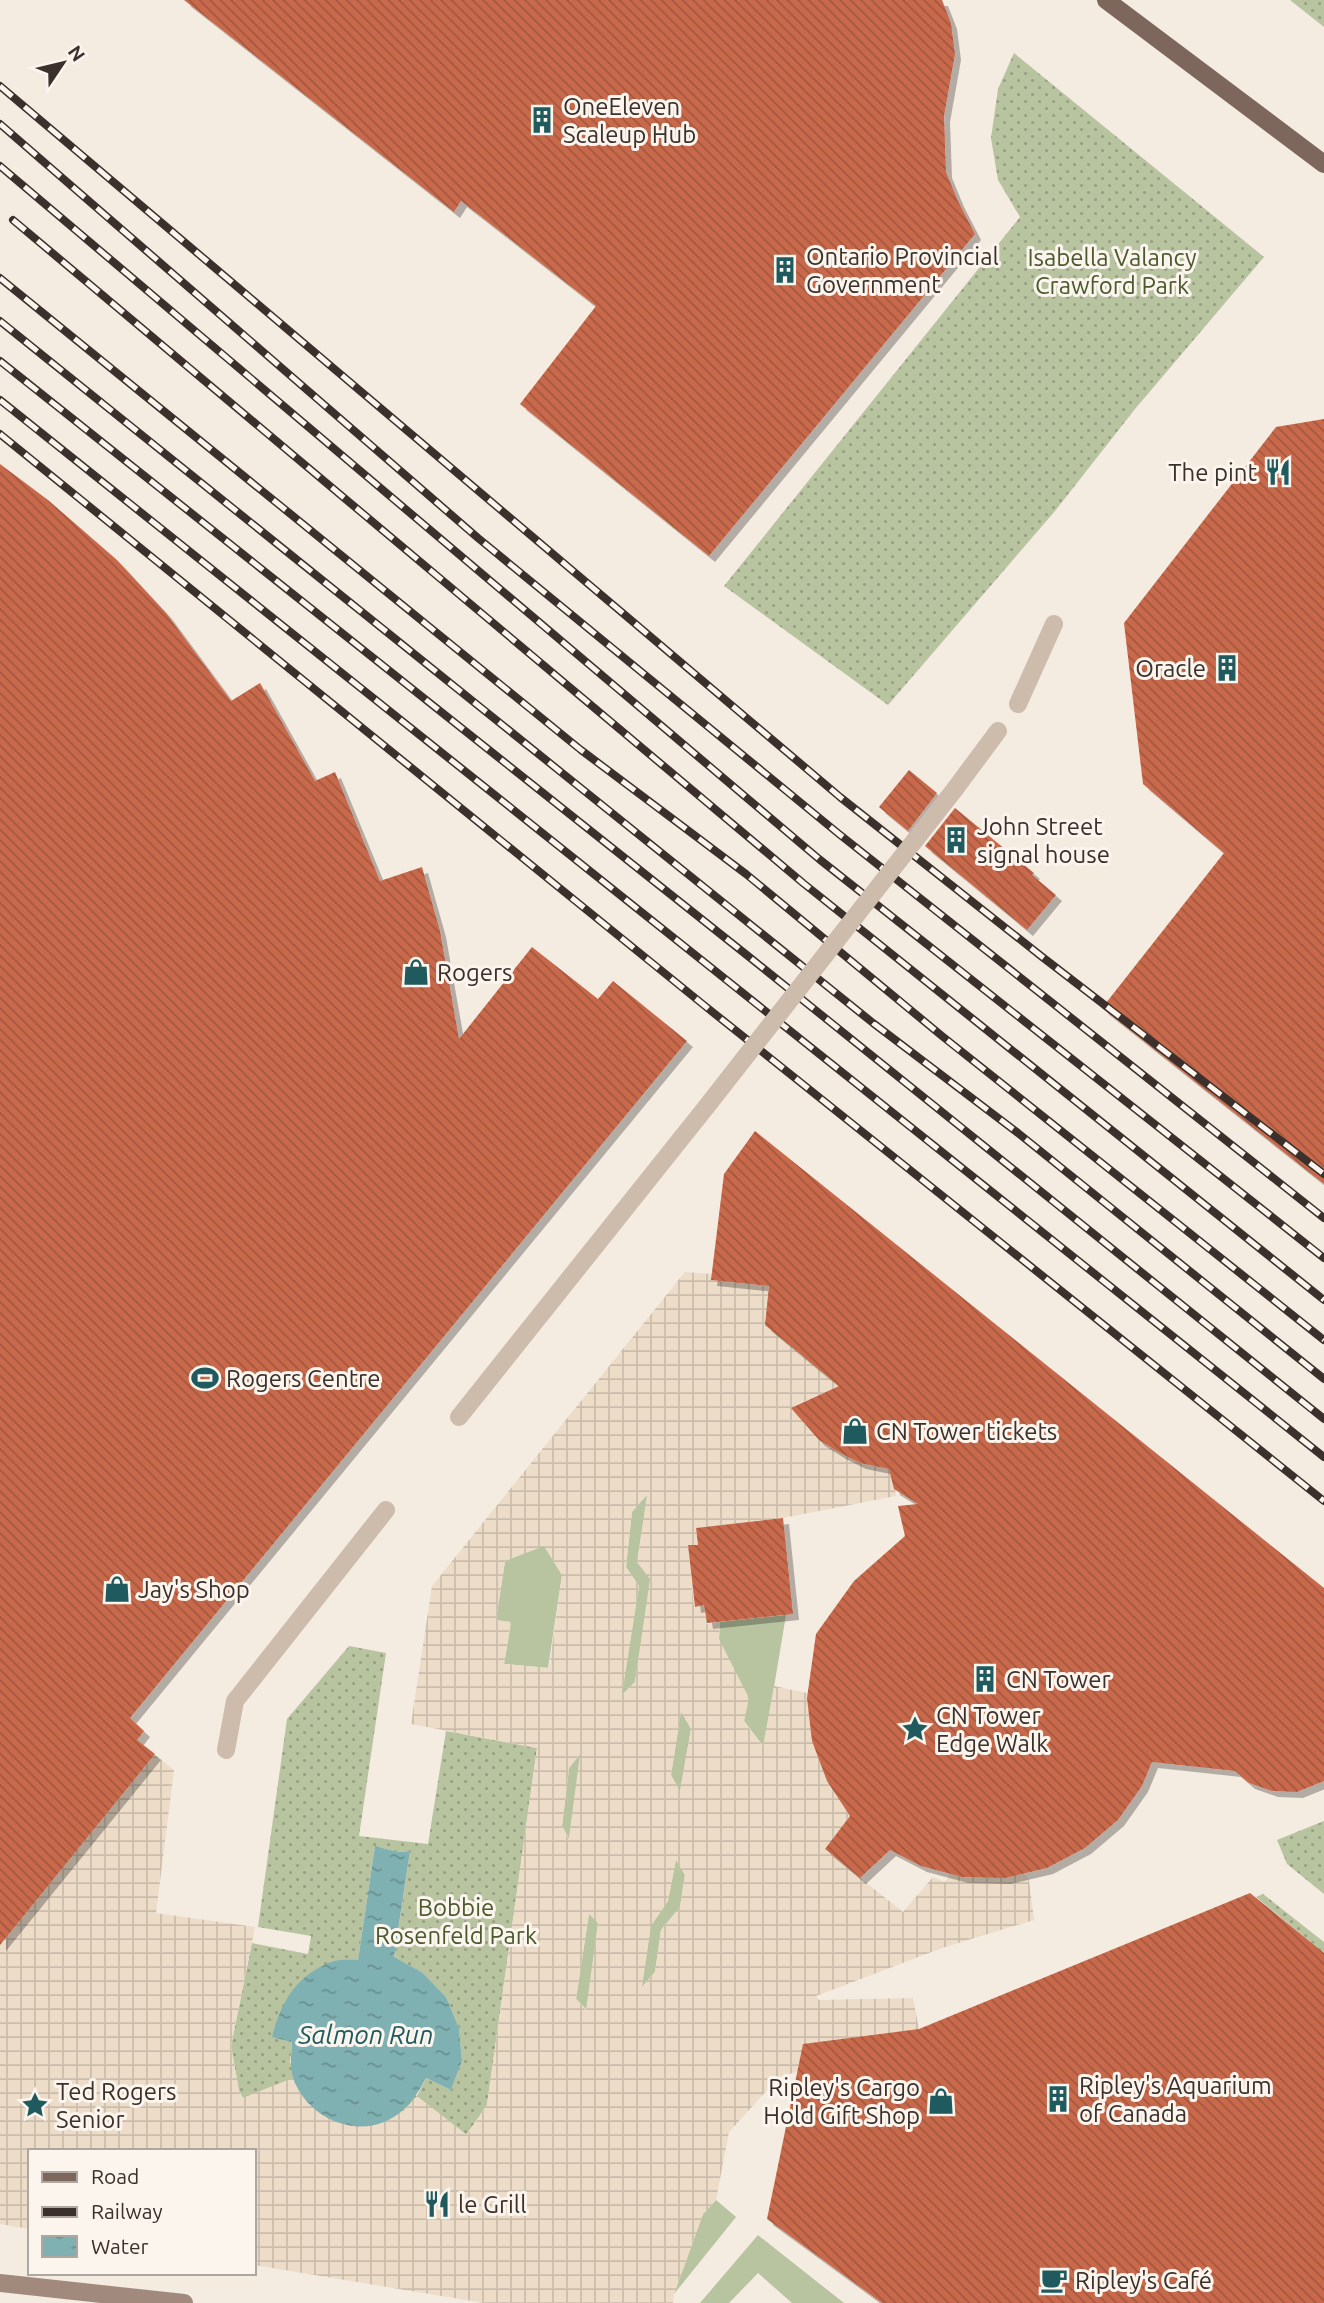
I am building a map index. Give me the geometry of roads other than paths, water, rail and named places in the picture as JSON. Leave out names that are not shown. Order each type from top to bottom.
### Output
[{"type":"main road","points":[[1106,0],[1324,164]]},
{"type":"street","points":[[1018,704],[1054,624]]},
{"type":"street","points":[[459,1417],[707,1107],[998,731]]},
{"type":"street","points":[[226,1750],[235,1701],[386,1510]]},
{"type":"street","points":[[0,2283],[184,2303]]},
{"type":"water","name":"Salmon Run","points":[[375,1846],[398,1852],[410,1851],[394,1957],[423,1973],[446,1997],[459,2028],[462,2061],[451,2090],[426,2078],[404,2109],[375,2125],[360,2126],[330,2119],[305,2099],[292,2074],[292,2042],[272,2037],[285,2002],[299,1983],[318,1968],[334,1961],[358,1960]]},
{"type":"railway","points":[[0,86],[840,797],[1324,1174]]},
{"type":"railway","points":[[0,124],[478,538],[839,834],[1324,1218]]},
{"type":"railway","points":[[0,166],[819,859],[1324,1258]]},
{"type":"railway","points":[[13,220],[803,883],[1324,1300]]},
{"type":"railway","points":[[0,278],[581,750],[746,874],[942,1036],[1324,1340]]},
{"type":"railway","points":[[0,321],[873,1023],[1018,1133],[1324,1379]]},
{"type":"railway","points":[[0,361],[748,956],[1324,1419]]},
{"type":"railway","points":[[0,400],[1324,1457]]},
{"type":"railway","points":[[0,434],[705,1006],[1324,1501]]},
{"type":"place","name":"OneEleven Scaleup Hub","points":[[542,120]]},
{"type":"place","name":"Ontario Provincial Government","points":[[785,270]]},
{"type":"place","name":"The pint","points":[[1278,472]]},
{"type":"place","name":"Oracle","points":[[1227,668]]},
{"type":"place","name":"John Street signal house","points":[[956,840]]},
{"type":"place","name":"Rogers","points":[[416,972]]},
{"type":"place","name":"Rogers Centre","points":[[205,1378]]},
{"type":"place","name":"CN Tower tickets","points":[[855,1431]]},
{"type":"place","name":"Jay's Shop","points":[[117,1589]]},
{"type":"place","name":"CN Tower","points":[[985,1679]]},
{"type":"place","name":"CN Tower Edge Walk","points":[[915,1729]]},
{"type":"place","name":"Ripley's Aquarium of Canada","points":[[1058,2099]]},
{"type":"place","name":"Ripley's Cargo Hold Gift Shop","points":[[941,2101]]},
{"type":"place","name":"Ted Rogers Senior","points":[[35,2105]]},
{"type":"place","name":"le Grill","points":[[437,2204]]},
{"type":"place","name":"Ripley's Café","points":[[1054,2280]]},
{"type":"park label","name":"Isabella Valancy Crawford Park","points":[[1112,271]]},
{"type":"park label","name":"Bobbie Rosenfeld Park","points":[[456,1921]]}]
